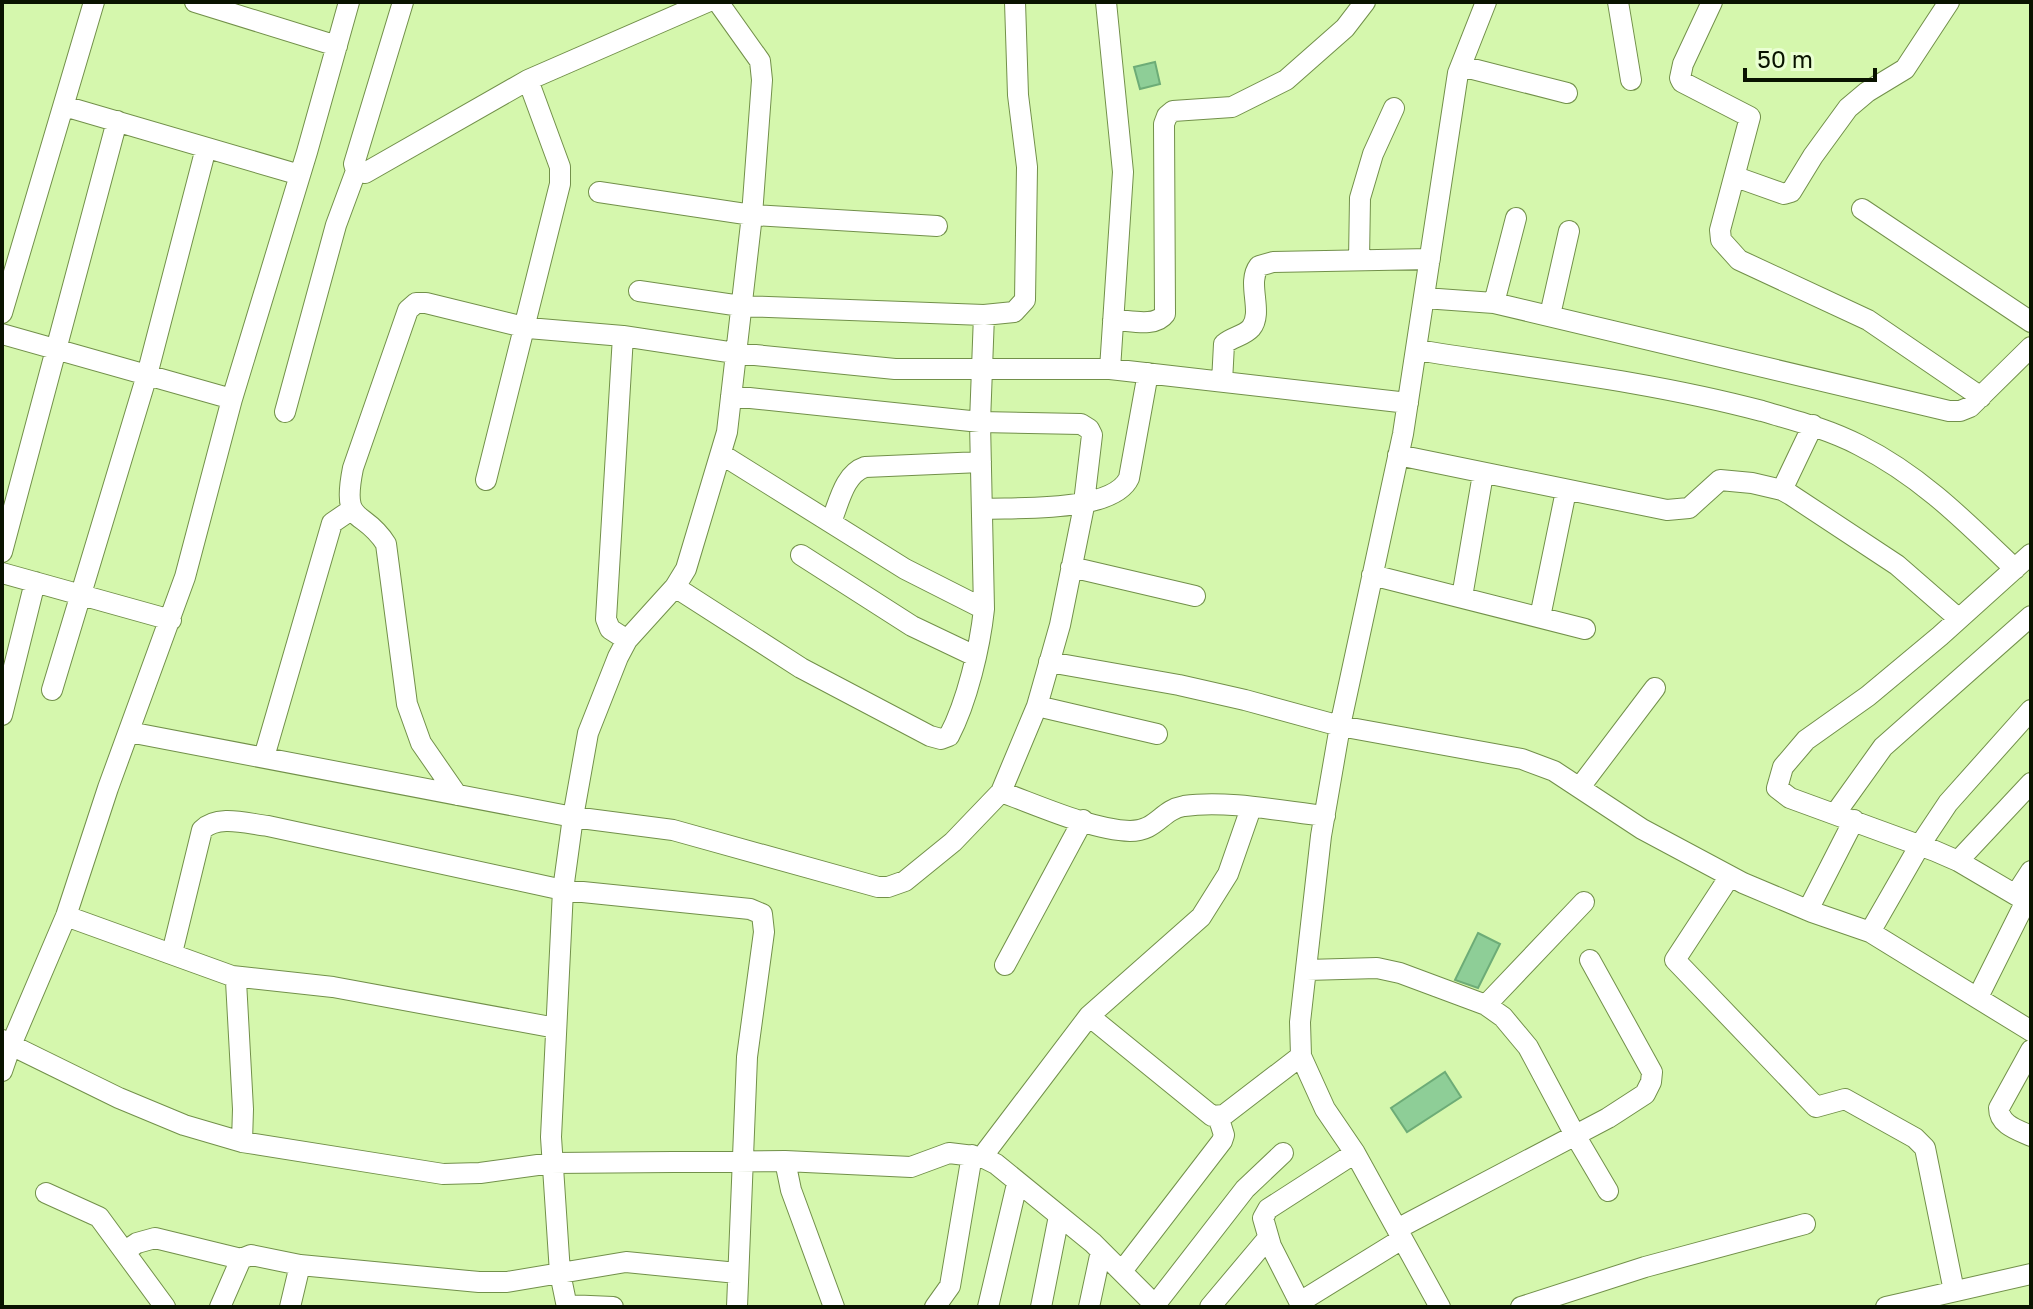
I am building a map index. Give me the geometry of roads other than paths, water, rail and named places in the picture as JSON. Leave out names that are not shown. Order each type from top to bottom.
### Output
[{"type":"street","points":[[2,313],[94,2]]},
{"type":"street","points":[[195,2],[248,10],[337,46]]},
{"type":"street","points":[[2,1071],[7,1042],[66,916],[171,620],[232,399],[349,2]]},
{"type":"street","points":[[285,412],[336,225],[356,171],[354,164],[403,2]]},
{"type":"street","points":[[356,171],[365,173],[528,80],[707,2]]},
{"type":"street","points":[[613,1307],[567,1306],[560,1273],[552,1163],[563,890],[588,733],[627,640],[675,587],[686,569],[721,454],[731,396],[752,215],[762,67],[718,2]]},
{"type":"street","points":[[639,291],[741,306],[984,315],[1014,312],[1025,300],[1027,167],[1018,95],[1015,2]]},
{"type":"street","points":[[1106,2],[1123,172],[1110,369]]},
{"type":"street","points":[[1113,320],[1154,322],[1165,314],[1164,124],[1167,116],[1173,111],[1232,107],[1286,80],[1345,28],[1365,2]]},
{"type":"street","points":[[1440,1307],[1355,1153],[1325,1109],[1301,1056],[1300,1022],[1325,816],[1340,726],[1408,403],[1461,66],[1486,2]]},
{"type":"street","points":[[1618,2],[1631,80]]},
{"type":"street","points":[[1712,2],[1683,64],[1680,78],[1682,82],[1750,117],[1720,230],[1721,240],[1739,260],[1890,332],[1981,397]]},
{"type":"street","points":[[1736,177],[1784,194],[1791,192],[1848,108],[1867,92],[1905,69],[1949,2]]},
{"type":"street","points":[[1461,66],[1567,93]]},
{"type":"street","points":[[486,480],[560,184],[560,167],[528,80]]},
{"type":"street","points":[[64,106],[300,175]]},
{"type":"street","points":[[1359,260],[1360,198],[1373,154],[1394,108]]},
{"type":"street","points":[[2,552],[117,121]]},
{"type":"street","points":[[52,690],[147,375],[206,148]]},
{"type":"street","points":[[599,192],[752,215],[937,226]]},
{"type":"street","points":[[1862,209],[2031,322]]},
{"type":"street","points":[[1494,303],[1516,218]]},
{"type":"street","points":[[1550,315],[1569,231]]},
{"type":"street","points":[[1222,382],[1224,344],[1247,332],[1254,321],[1254,275],[1259,266],[1273,262],[1430,259]]},
{"type":"street","points":[[1424,298],[1494,303],[1550,315],[1949,411],[1960,411],[1981,397],[2031,347]]},
{"type":"street","points":[[457,795],[421,743],[407,704],[386,544],[351,510],[349,494],[353,468],[412,306],[426,303],[524,327],[895,369],[1110,369],[1408,403]]},
{"type":"street","points":[[675,587],[801,668],[930,736],[941,739],[949,736],[975,656],[984,609],[980,422],[984,315]]},
{"type":"street","points":[[2,334],[232,399]]},
{"type":"street","points":[[623,336],[606,619],[610,629],[627,640]]},
{"type":"street","points":[[1416,350],[1649,386],[1813,425],[1861,445],[1945,501],[2015,569]]},
{"type":"street","points":[[982,509],[1083,505],[1123,489],[1127,483],[1148,373]]},
{"type":"street","points":[[129,732],[573,817],[673,830],[878,887],[905,881],[953,842],[1001,792],[1037,706],[1083,505],[1093,444],[1089,429],[1081,424],[980,422],[731,396]]},
{"type":"street","points":[[1782,490],[1813,425]]},
{"type":"street","points":[[721,454],[905,569],[984,609]]},
{"type":"street","points":[[1398,455],[1667,510],[1689,508],[1720,480],[1782,490],[1897,565],[1959,619]]},
{"type":"street","points":[[831,522],[847,482],[856,470],[865,467],[981,462]]},
{"type":"street","points":[[1462,597],[1483,474]]},
{"type":"street","points":[[1540,617],[1566,491]]},
{"type":"street","points":[[264,757],[332,523],[351,510]]},
{"type":"street","points":[[2024,900],[1958,861],[1781,793],[1777,788],[1783,767],[1806,740],[1868,696],[2031,554]]},
{"type":"street","points":[[801,555],[912,626],[975,656]]},
{"type":"street","points":[[1071,567],[1195,596]]},
{"type":"street","points":[[2,573],[171,620]]},
{"type":"street","points":[[1372,575],[1585,629]]},
{"type":"street","points":[[2,715],[35,582]]},
{"type":"street","points":[[1808,910],[1844,817],[1883,747],[2031,616]]},
{"type":"street","points":[[1049,662],[1205,691],[1340,726],[1522,759],[1554,771],[1642,829],[1730,876],[1808,910],[1870,932],[2031,1031]]},
{"type":"street","points":[[1580,787],[1655,688]]},
{"type":"street","points":[[1037,706],[1157,734]]},
{"type":"street","points":[[1870,932],[1920,845],[1967,779],[2031,710]]},
{"type":"street","points":[[1958,861],[2031,783]]},
{"type":"street","points":[[1001,792],[1107,829],[1143,830],[1152,827],[1173,809],[1185,806],[1251,808],[1325,816]]},
{"type":"street","points":[[935,1307],[950,1286],[977,1156],[1089,1016],[1201,917],[1228,874],[1251,808]]},
{"type":"street","points":[[1005,965],[1083,820]]},
{"type":"street","points":[[172,953],[202,830],[211,823],[221,821],[268,826],[563,890],[750,909],[762,914],[764,932],[747,1057],[737,1307]]},
{"type":"street","points":[[1978,997],[2024,900],[2031,871]]},
{"type":"street","points":[[1730,876],[1675,960],[1816,1107],[1845,1099],[1915,1138],[1925,1148],[1952,1297]]},
{"type":"street","points":[[1486,1005],[1584,902]]},
{"type":"street","points":[[66,916],[232,976],[322,985],[556,1028]]},
{"type":"street","points":[[1355,1153],[1268,1209],[1262,1224],[1301,1304],[1400,1234],[1608,1118],[1645,1094],[1652,1072],[1590,960]]},
{"type":"street","points":[[1307,970],[1377,968],[1400,973],[1486,1005],[1503,1017],[1528,1047],[1608,1191]]},
{"type":"street","points":[[232,976],[236,981],[240,1047],[242,1142]]},
{"type":"street","points":[[1089,1016],[1212,1116],[1224,1115],[1301,1056]]},
{"type":"street","points":[[7,1042],[149,1112],[242,1142],[443,1174],[480,1173],[552,1163],[785,1161],[911,1167],[949,1153],[977,1156],[996,1164],[1101,1251],[1156,1306],[1245,1189],[1283,1153]]},
{"type":"street","points":[[2031,1050],[2002,1101],[1999,1116],[2006,1124],[2031,1136]]},
{"type":"street","points":[[1122,1271],[1222,1141],[1224,1135],[1218,1116]]},
{"type":"street","points":[[785,1161],[791,1190],[834,1307]]},
{"type":"street","points":[[988,1307],[1017,1184]]},
{"type":"street","points":[[46,1193],[99,1217],[165,1307]]},
{"type":"street","points":[[1041,1307],[1059,1216]]},
{"type":"street","points":[[1521,1307],[1805,1224]]},
{"type":"street","points":[[125,1251],[137,1243],[155,1238],[241,1259],[254,1255],[300,1265],[479,1282],[507,1282],[626,1262],[737,1273]]},
{"type":"street","points":[[1210,1307],[1268,1238]]},
{"type":"street","points":[[1089,1307],[1101,1251]]},
{"type":"street","points":[[220,1307],[241,1259]]},
{"type":"street","points":[[290,1307],[300,1265]]},
{"type":"street","points":[[1886,1307],[1952,1297],[2031,1274]]},
{"type":"street","points":[[1581,1287],[1589,1307]]}]
